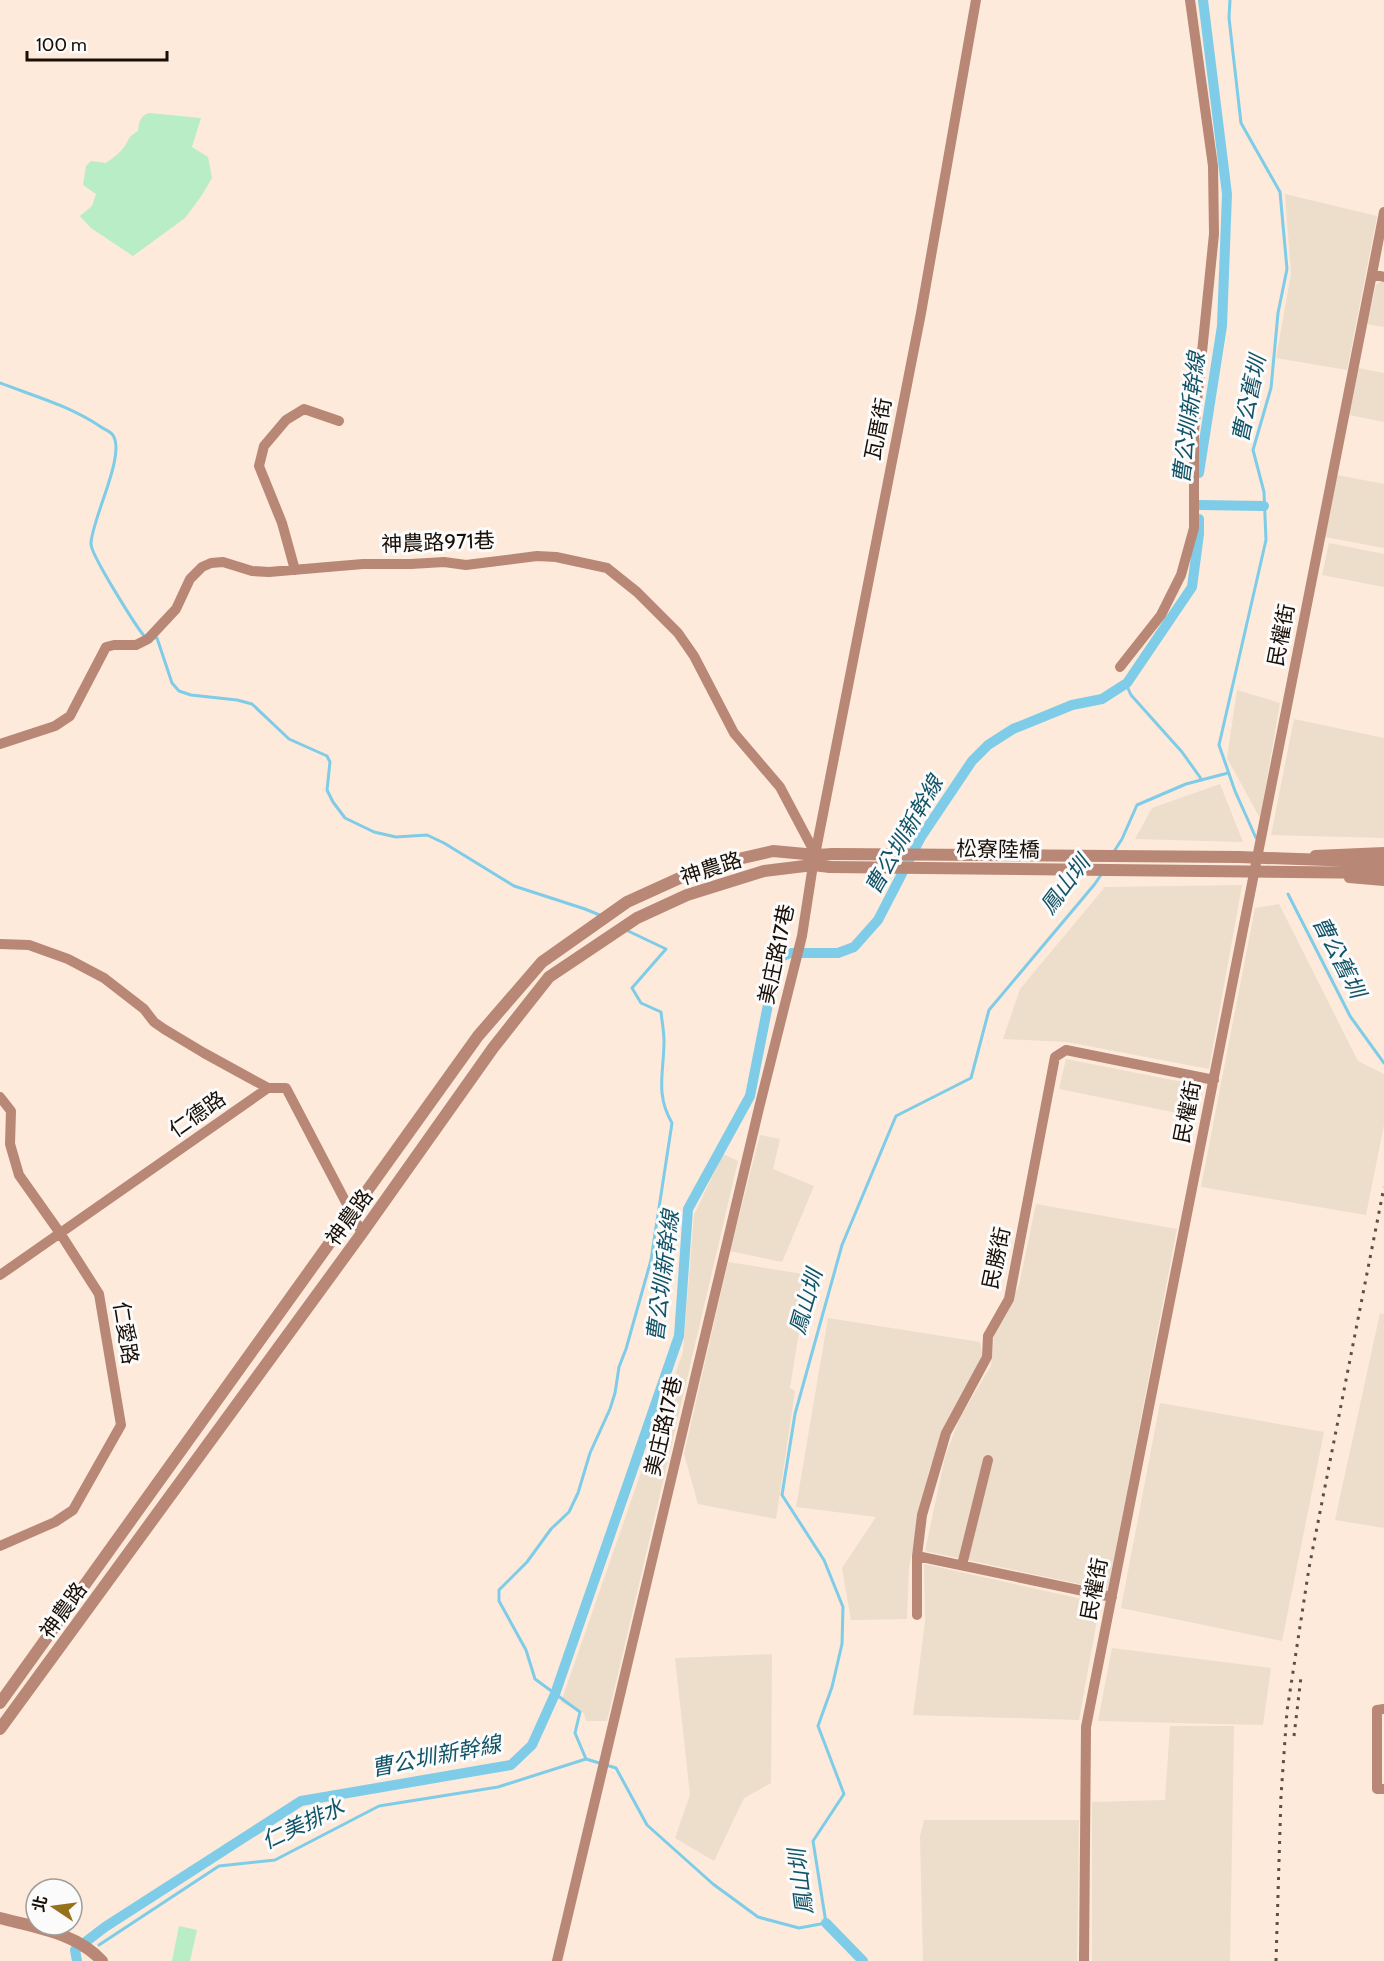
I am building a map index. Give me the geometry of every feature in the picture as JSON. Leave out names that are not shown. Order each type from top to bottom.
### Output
[{"type":"street","name":"瓦厝街","points":[[815,860],[921,314],[976,0]]},
{"type":"street","points":[[1120,667],[1161,615],[1180,575],[1194,528],[1194,430],[1214,234],[1213,166],[1190,0]]},
{"type":"street","name":"民權街","points":[[1084,1961],[1086,1727],[1384,212]]},
{"type":"street","points":[[1372,274],[1384,277]]},
{"type":"street","points":[[295,570],[282,523],[259,466],[264,446],[286,420],[304,409],[339,421]]},
{"type":"street","name":"神農路971巷","points":[[0,744],[55,726],[70,716],[106,647],[136,645],[148,639],[176,609],[190,579],[202,567],[223,562],[252,571],[295,570],[363,564],[444,562],[466,565],[537,556],[556,557],[607,568],[638,592],[678,633],[694,656],[734,733],[780,787],[815,860]]},
{"type":"street","name":"神農路","points":[[0,1703],[478,1036],[542,962],[627,902],[693,872],[773,851],[815,860],[830,867]]},
{"type":"street","name":"松寮陸橋","points":[[1239,857],[1384,852]]},
{"type":"street","name":"神農路","points":[[0,1729],[362,1233],[493,1048],[549,977],[637,918],[687,895],[764,871],[833,854]]},
{"type":"street","name":"松寮陸橋","points":[[833,854],[1239,857],[1384,862]]},
{"type":"street","name":"美庄路17巷","points":[[557,1961],[759,1108],[796,963],[815,860]]},
{"type":"street","name":"松寮陸橋","points":[[830,867],[1384,873]]},
{"type":"street","name":"松寮陸橋","points":[[1238,870],[1384,880]]},
{"type":"street","points":[[0,944],[30,945],[68,959],[104,978],[144,1009],[154,1022],[204,1053],[268,1088],[286,1088],[362,1233]]},
{"type":"street","name":"民勝街","points":[[917,1615],[916,1556],[922,1515],[946,1433],[987,1357],[988,1336],[1009,1299],[1055,1057],[1065,1050],[1214,1080]]},
{"type":"street","name":"仁德路","points":[[0,1275],[268,1088]]},
{"type":"street","name":"仁愛路","points":[[0,1097],[11,1111],[10,1144],[19,1175],[99,1294],[121,1425],[72,1510],[55,1521],[0,1546]]},
{"type":"street","points":[[962,1565],[988,1460]]},
{"type":"street","points":[[916,1556],[1112,1597]]},
{"type":"street","points":[[1380,1710],[1380,1789]]},
{"type":"street","points":[[0,1918],[54,1932],[72,1940],[100,1958]]},
{"type":"shaded area","points":[[1285,194],[1377,216],[1347,370],[1276,358],[1291,274]]},
{"type":"shaded area","points":[[1384,279],[1384,327],[1367,324],[1376,285]]},
{"type":"shaded area","points":[[1358,368],[1384,373],[1384,422],[1349,415]]},
{"type":"shaded area","points":[[1337,475],[1384,484],[1384,548],[1325,537]]},
{"type":"shaded area","points":[[1329,543],[1384,554],[1384,587],[1322,575]]},
{"type":"shaded area","points":[[1237,690],[1280,703],[1260,818],[1227,758]]},
{"type":"shaded area","points":[[1294,719],[1384,738],[1384,838],[1271,835]]},
{"type":"shaded area","points":[[1220,784],[1243,842],[1135,839],[1152,808]]},
{"type":"shaded area","points":[[1242,885],[1209,1069],[1067,1042],[1003,1039],[1020,989],[1105,887]]},
{"type":"shaded area","points":[[1279,904],[1358,1061],[1384,1074],[1384,1125],[1366,1215],[1201,1187],[1255,908]]},
{"type":"shaded area","points":[[1066,1059],[1203,1086],[1197,1117],[1059,1089]]},
{"type":"shaded area","points":[[760,1135],[780,1139],[773,1169],[814,1186],[782,1262],[730,1251]]},
{"type":"shaded area","points":[[723,1154],[738,1161],[607,1721],[586,1721],[584,1713],[561,1702],[683,1352],[694,1215]]},
{"type":"shaded area","points":[[1036,1204],[1177,1229],[1108,1590],[925,1551],[945,1457],[960,1417],[991,1366],[994,1335],[1019,1285]]},
{"type":"shaded area","points":[[728,1262],[815,1276],[798,1338],[790,1388],[795,1391],[776,1519],[698,1504],[684,1454]]},
{"type":"shaded area","points":[[1380,1313],[1384,1314],[1384,1528],[1335,1520]]},
{"type":"shaded area","points":[[828,1318],[980,1342],[983,1358],[953,1410],[929,1470],[909,1567],[907,1619],[851,1620],[842,1568],[876,1517],[796,1507]]},
{"type":"shaded area","points":[[1160,1403],[1324,1432],[1282,1641],[1121,1608]]},
{"type":"shaded area","points":[[924,1564],[1100,1603],[1079,1720],[913,1715],[925,1622]]},
{"type":"shaded area","points":[[1112,1648],[1271,1668],[1263,1725],[1098,1721]]},
{"type":"shaded area","points":[[772,1654],[771,1783],[744,1798],[714,1861],[675,1838],[690,1795],[675,1658]]},
{"type":"shaded area","points":[[1170,1726],[1234,1726],[1230,1961],[1092,1961],[1092,1802],[1165,1800]]},
{"type":"shaded area","points":[[924,1820],[1079,1820],[1077,1961],[923,1961],[920,1836]]},
{"type":"green space","points":[[149,113],[201,118],[192,147],[208,157],[212,178],[185,218],[133,256],[91,228],[80,216],[92,206],[96,194],[83,185],[86,166],[91,161],[106,163],[116,155],[138,131],[142,118]]},
{"type":"green space","points":[[179,1926],[197,1930],[190,1961],[172,1961]]},
{"type":"waterway","name":"曹公圳新幹線","points":[[1199,473],[1222,326],[1227,194],[1203,0]]},
{"type":"waterway","name":"曹公舊圳","points":[[1230,0],[1229,18],[1241,123],[1280,192],[1287,269],[1278,313],[1271,388],[1253,450],[1264,492],[1266,540],[1219,745],[1235,791],[1256,838]]},
{"type":"waterway","points":[[0,383],[64,407],[112,434],[116,443],[115,455],[91,544],[106,576],[146,638]]},
{"type":"waterway","points":[[1199,505],[1264,506]]},
{"type":"waterway","name":"曹公圳新幹線","points":[[77,1961],[75,1950],[105,1927],[301,1801],[511,1765],[532,1745],[555,1694],[679,1336],[688,1209],[750,1096],[777,959],[790,953],[838,953],[854,947],[878,920],[921,837],[972,761],[988,745],[1013,729],[1072,705],[1102,699],[1127,683],[1192,587],[1199,519]]},
{"type":"waterway","points":[[152,638],[157,638],[172,683],[179,691],[191,695],[252,704],[289,739],[327,756],[330,762],[327,790],[345,818],[374,832],[396,837],[427,835],[514,886],[602,916]]},
{"type":"waterway","points":[[1126,684],[1131,695],[1182,752],[1202,780]]},
{"type":"waterway","name":"鳳山圳","points":[[1113,853],[1137,805],[1186,784],[1228,773]]},
{"type":"waterway","name":"鳳山圳","points":[[99,1945],[219,1866],[275,1860],[379,1806],[498,1787],[586,1759],[616,1768],[647,1825],[713,1884],[758,1917],[799,1928],[826,1923],[813,1841],[844,1794],[818,1726],[832,1687],[842,1644],[843,1607],[824,1560],[782,1495],[795,1414],[842,1245],[896,1116],[971,1078],[989,1010],[1101,875]]},
{"type":"waterway","name":"曹公舊圳","points":[[1288,894],[1350,1016],[1384,1063]]},
{"type":"waterway","points":[[586,1759],[575,1733],[580,1712],[535,1679],[526,1650],[499,1601],[499,1590],[527,1562],[551,1529],[569,1512],[578,1493],[590,1453],[610,1409],[619,1367],[651,1260],[672,1123],[662,1092],[664,1041],[661,1012],[641,1003],[632,988],[666,949],[626,930]]},
{"type":"waterway","name":"鳳山圳","points":[[826,1923],[863,1961]]},
{"type":"railway","points":[[1276,1961],[1281,1796],[1287,1711],[1309,1568],[1384,1187]]},
{"type":"railway","points":[[1294,1736],[1301,1677]]},
{"type":"water label","name":"仁美排水","points":[[303,1824]]}]
